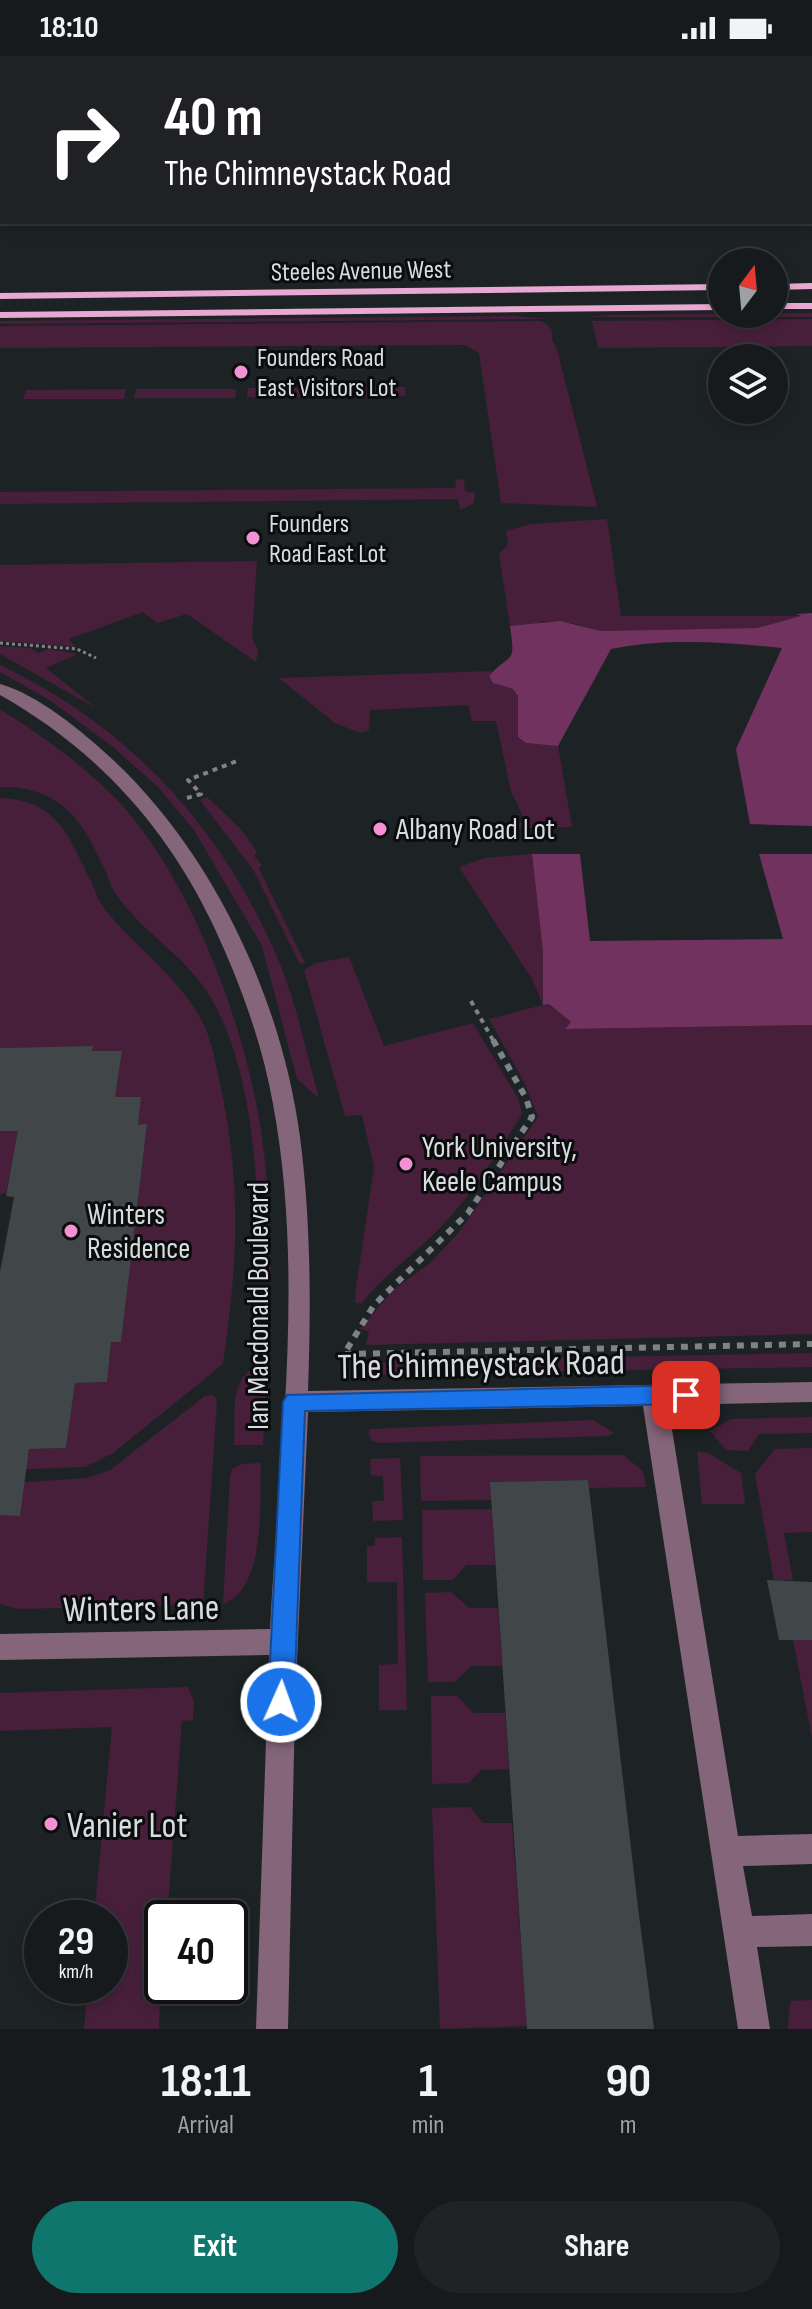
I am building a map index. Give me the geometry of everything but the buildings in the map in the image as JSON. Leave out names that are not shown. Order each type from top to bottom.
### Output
[{"type":"main road","points":[[788,287],[812,286]]},
{"type":"main road","name":"Steeles Avenue West","points":[[0,296],[708,287]]},
{"type":"main road","points":[[788,306],[812,306]]},
{"type":"main road","name":"Steeles Avenue West","points":[[0,315],[708,307]]},
{"type":"street","name":"Ian Macdonald Boulevard","points":[[0,689],[84,741],[155,810],[187,859],[226,930],[258,1007],[289,1133],[298,1260],[299,1352],[283,1642],[272,2029]]},
{"type":"street","name":"The Chimneystack Road","points":[[294,1402],[812,1392]]},
{"type":"street","points":[[654,1395],[754,2029]]},
{"type":"street","name":"Winters Lane","points":[[0,1647],[283,1642]]},
{"type":"street","points":[[725,1851],[812,1849]]},
{"type":"street","points":[[737,1932],[812,1930]]},
{"type":"path","points":[[0,643],[77,649],[96,658]]},
{"type":"path","points":[[187,798],[201,794],[188,780],[237,761]]},
{"type":"path","points":[[471,1001],[526,1098],[532,1117],[447,1238],[400,1276],[353,1328],[344,1354],[812,1344]]},
{"type":"shaded area","points":[[788,313],[812,313],[812,317],[788,317]]},
{"type":"shaded area","points":[[708,314],[708,317],[590,317]]},
{"type":"shaded area","points":[[513,316],[549,319],[0,324],[0,321]]},
{"type":"shaded area","points":[[788,319],[812,319],[812,346],[708,344],[708,347],[598,348],[592,321],[708,320],[708,328],[788,328]]},
{"type":"shaded area","points":[[541,321],[552,330],[552,340],[557,349],[597,507],[501,503],[479,353],[465,345],[0,348],[0,326]]},
{"type":"shaded area","points":[[405,387],[406,396],[247,397],[248,388]]},
{"type":"shaded area","points":[[126,389],[124,399],[23,399],[26,390]]},
{"type":"shaded area","points":[[136,389],[236,389],[235,398],[134,398]]},
{"type":"shaded area","points":[[455,479],[464,480],[465,491],[475,493],[474,503],[460,510],[458,499],[0,504],[0,492],[456,488]]},
{"type":"shaded area","points":[[607,519],[621,616],[802,616],[757,628],[601,631],[576,624],[543,621],[531,626],[510,626],[499,554],[508,544],[506,531],[531,524]]},
{"type":"shaded area","points":[[257,561],[252,638],[258,650],[256,662],[187,614],[157,623],[143,612],[69,639],[75,647],[0,641],[0,565]]},
{"type":"shaded area","points":[[812,613],[812,826],[750,824],[736,749],[782,648],[696,642],[654,643],[611,649],[558,746],[526,743],[518,737],[518,696],[513,689],[493,683],[489,676],[512,653],[510,626],[560,621],[601,631],[757,628],[801,616],[796,614]]},
{"type":"shaded area","points":[[0,646],[30,648],[38,653],[48,649],[78,654],[46,668],[96,708],[0,654]]},
{"type":"shaded area","points":[[0,665],[93,720],[133,753],[203,829],[259,919],[282,969],[319,1098],[297,1079],[262,946],[194,830],[158,787],[113,747],[51,701],[0,672]]},
{"type":"shaded area","points":[[493,671],[489,676],[493,683],[514,689],[518,695],[518,737],[526,743],[558,746],[572,827],[508,829],[525,821],[511,791],[496,721],[472,721],[468,705],[370,710],[369,730],[360,733],[335,723],[279,678]]},
{"type":"shaded area","points":[[0,709],[62,752],[119,802],[146,836],[194,918],[232,1011],[256,1104],[266,1178],[271,1274],[260,1274],[251,1127],[235,1054],[222,1020],[196,977],[136,919],[115,893],[87,836],[67,809],[39,793],[0,787]]},
{"type":"shaded area","points":[[207,797],[241,829],[257,852],[254,856],[262,865],[259,869],[305,963],[300,964],[254,871],[200,800]]},
{"type":"shaded area","points":[[0,798],[35,805],[58,823],[75,849],[102,905],[193,1006],[212,1048],[233,1164],[234,1260],[223,1364],[113,1453],[85,1467],[6,1470],[8,1459],[28,1459],[29,1449],[66,1448],[75,1383],[107,1382],[111,1342],[121,1342],[147,1125],[138,1125],[141,1097],[115,1097],[122,1051],[92,1051],[93,1046],[0,1048]]},
{"type":"shaded area","points":[[532,854],[543,952],[543,1005],[532,979],[459,867],[485,858]]},
{"type":"shaded area","points":[[532,854],[580,854],[590,941],[783,939],[759,854],[812,854],[812,1025],[565,1029],[571,1022],[549,1004],[543,1005],[543,952]]},
{"type":"shaded area","points":[[349,957],[384,1046],[473,1023],[519,1100],[522,1114],[458,1208],[361,1304],[355,1302],[356,1288],[374,1167],[362,1115],[345,1116],[304,970],[316,963]]},
{"type":"shaded area","points":[[549,1004],[571,1022],[566,1029],[812,1025],[812,1334],[366,1345],[369,1332],[360,1329],[393,1290],[430,1263],[460,1231],[538,1117],[525,1084],[489,1019]]},
{"type":"shaded area","points":[[42,1130],[17,1176],[9,1177],[6,1193],[0,1194],[0,1131]]},
{"type":"shaded area","points":[[812,1353],[812,1367],[364,1375],[366,1365],[395,1361]]},
{"type":"shaded area","points":[[267,1363],[263,1445],[234,1445],[236,1395],[240,1384],[254,1368]]},
{"type":"shaded area","points":[[214,1395],[217,1402],[203,1605],[18,1609],[0,1604],[0,1499],[12,1483],[87,1478],[110,1470],[205,1396]]},
{"type":"shaded area","points":[[812,1417],[812,1433],[759,1434],[748,1451],[726,1450],[710,1431],[731,1419]]},
{"type":"shaded area","points":[[593,1420],[614,1433],[609,1436],[380,1443],[372,1441],[368,1433],[370,1429]]},
{"type":"shaded area","points":[[812,1448],[812,1532],[784,1533],[793,1580],[774,1580],[755,1474],[775,1449]]},
{"type":"shaded area","points":[[697,1451],[708,1453],[741,1473],[745,1504],[702,1504]]},
{"type":"shaded area","points":[[623,1455],[643,1471],[646,1487],[589,1488],[588,1480],[491,1482],[492,1500],[421,1501],[420,1456]]},
{"type":"shaded area","points":[[400,1458],[403,1520],[373,1521],[372,1501],[384,1501],[383,1476],[371,1475],[370,1459]]},
{"type":"shaded area","points":[[261,1463],[260,1520],[254,1562],[247,1581],[237,1595],[223,1604],[230,1476],[232,1469],[242,1464]]},
{"type":"shaded area","points":[[492,1509],[495,1565],[466,1565],[453,1580],[423,1580],[422,1510]]},
{"type":"shaded area","points":[[402,1537],[407,1710],[379,1710],[379,1665],[398,1664],[397,1582],[367,1582],[367,1546],[375,1546],[375,1538]]},
{"type":"shaded area","points":[[451,1592],[469,1608],[498,1608],[502,1666],[471,1666],[455,1682],[428,1682],[425,1593]]},
{"type":"shaded area","points":[[793,1640],[812,1640],[812,1738]]},
{"type":"shaded area","points":[[188,1687],[194,1702],[193,1720],[182,1721],[168,1900],[144,1900],[144,2004],[160,2004],[159,2029],[84,2029],[86,2004],[128,2004],[128,1900],[96,1900],[112,1727],[0,1731],[0,1693]]},
{"type":"shaded area","points":[[431,1696],[457,1696],[473,1713],[505,1713],[509,1769],[481,1770],[469,1783],[432,1784]]},
{"type":"shaded area","points":[[470,1807],[483,1823],[512,1823],[527,2026],[440,2029],[432,1808]]},
{"type":"shaded area","points":[[812,2000],[812,2029],[788,2029],[790,2001]]},
{"type":"place","name":"Founders Road East Visitors Lot","points":[[241,372]]},
{"type":"place","name":"Founders Road East Lot","points":[[253,538]]},
{"type":"place","name":"Albany Road Lot","points":[[380,829]]},
{"type":"place","name":"York University, Keele Campus","points":[[406,1164]]},
{"type":"place","name":"Winters Residence","points":[[71,1231]]},
{"type":"place","name":"Vanier Lot","points":[[51,1824]]},
{"type":"route","points":[[281,1702],[294,1402],[686,1395]]}]
